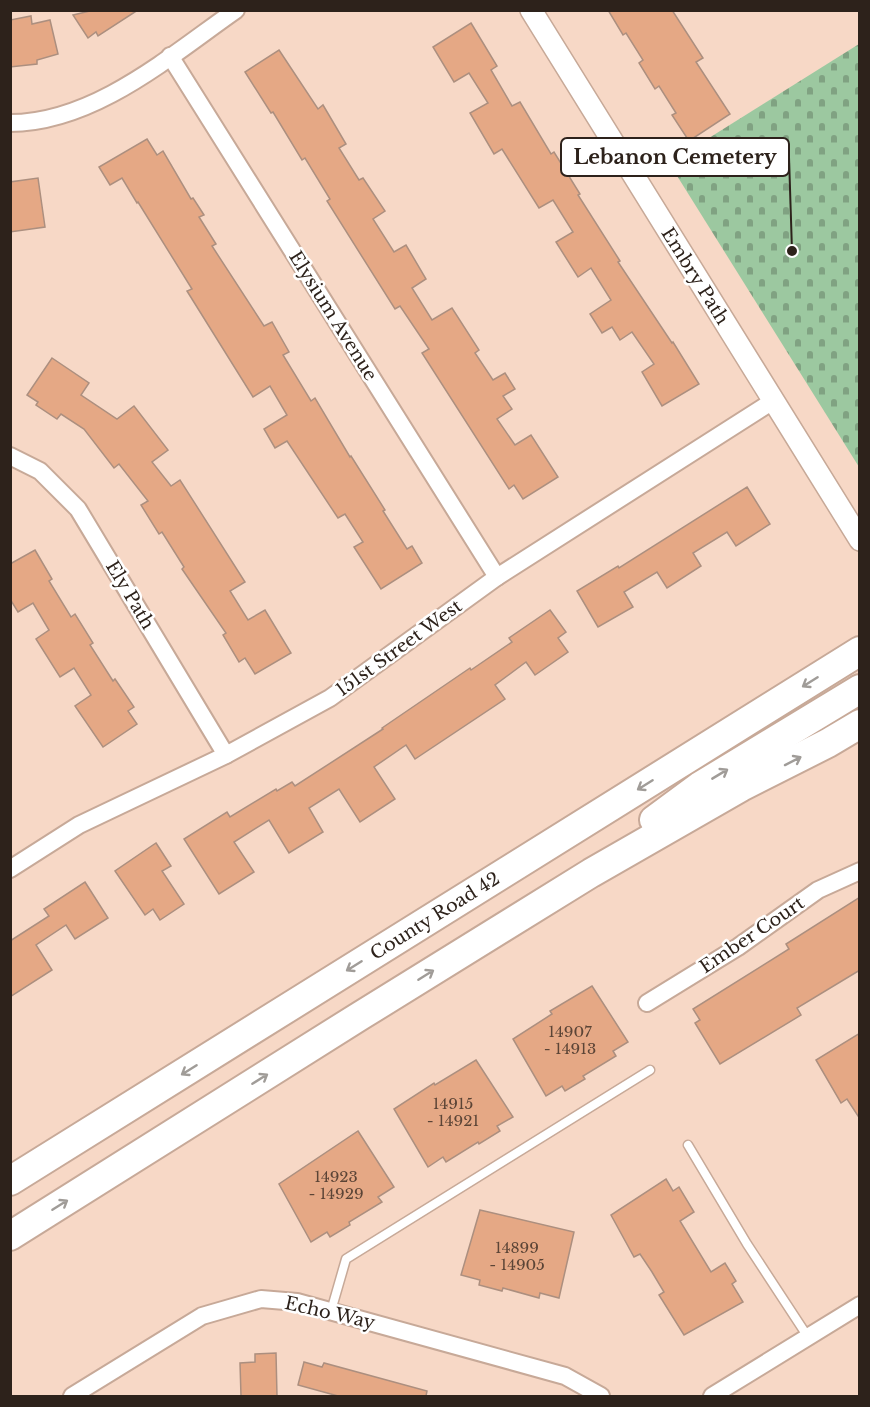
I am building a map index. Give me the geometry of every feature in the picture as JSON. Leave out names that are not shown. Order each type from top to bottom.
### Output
[{"type":"highway","name":"County Road 42","points":[[10,1181],[860,651]]},
{"type":"highway","points":[[591,873],[610,853],[700,786],[860,689]]},
{"type":"highway","points":[[10,1236],[591,873],[860,724]]},
{"type":"street","points":[[10,123],[28,123],[72,113],[116,92],[236,10]]},
{"type":"street","name":"Embry Path","points":[[531,10],[860,540]]},
{"type":"street","name":"Elysium Avenue","points":[[170,56],[497,577]]},
{"type":"street","name":"151st Street West","points":[[10,869],[79,825],[226,755],[330,699],[497,577],[773,401]]},
{"type":"street","name":"Ely Path","points":[[10,456],[40,471],[78,509],[226,755]]},
{"type":"street","name":"Ember Court","points":[[647,1003],[738,947],[818,890],[860,871]]},
{"type":"street","name":"Echo Way","points":[[72,1396],[202,1316],[261,1299],[297,1302],[565,1376],[601,1396]]},
{"type":"street","points":[[712,1396],[860,1305]]},
{"type":"lane","points":[[331,1311],[346,1259],[650,1070]]},
{"type":"lane","points":[[688,1145],[747,1244],[808,1336]]},
{"type":"green space","points":[[859,44],[859,467],[669,163]]},
{"type":"building","points":[[94,10],[138,10],[98,36],[96,32],[88,38],[73,15]]},
{"type":"building","points":[[608,10],[672,10],[703,58],[696,62],[730,114],[689,141],[672,115],[676,113],[659,86],[655,89],[639,63],[643,60],[626,33],[623,35]]},
{"type":"building","points":[[31,16],[32,24],[50,20],[58,54],[37,60],[37,64],[10,67],[10,20]]},
{"type":"building","points":[[471,23],[497,66],[491,70],[512,106],[520,102],[551,154],[554,152],[620,261],[618,262],[699,384],[662,406],[642,372],[654,364],[632,332],[620,340],[612,327],[602,333],[590,314],[611,300],[591,268],[578,277],[556,242],[573,232],[553,200],[539,208],[502,149],[494,154],[470,113],[488,103],[469,73],[454,82],[433,47]]},
{"type":"building","points":[[279,50],[318,109],[323,105],[346,144],[339,148],[359,180],[363,178],[385,211],[373,219],[394,252],[406,245],[426,279],[412,288],[432,320],[452,308],[479,350],[475,353],[493,380],[505,373],[515,389],[503,396],[512,409],[497,419],[515,445],[531,435],[558,477],[523,499],[514,485],[509,489],[422,353],[429,349],[400,306],[395,309],[327,201],[330,199],[305,158],[302,160],[245,72]]},
{"type":"building","points":[[147,139],[157,155],[163,151],[191,199],[193,198],[204,215],[199,217],[216,244],[212,246],[264,326],[272,322],[289,352],[283,355],[311,401],[315,398],[407,549],[412,546],[422,563],[381,589],[354,547],[363,542],[345,514],[338,518],[287,441],[275,448],[264,429],[287,415],[270,386],[253,397],[187,291],[192,289],[122,178],[110,185],[99,167]]},
{"type":"building","points":[[38,178],[45,227],[10,232],[10,182]]},
{"type":"building","points":[[52,358],[89,383],[81,395],[117,419],[134,406],[168,450],[152,462],[171,486],[180,480],[245,582],[230,591],[248,620],[265,610],[291,653],[255,674],[245,658],[239,662],[223,635],[226,633],[182,569],[184,567],[162,532],[159,534],[141,505],[148,501],[119,464],[114,468],[84,429],[61,414],[57,419],[36,405],[38,402],[27,395]]},
{"type":"building","points":[[747,487],[770,524],[736,546],[727,532],[693,553],[701,566],[667,588],[657,572],[624,592],[633,607],[598,627],[577,591],[618,566],[619,568]]},
{"type":"building","points":[[35,550],[52,579],[49,581],[71,617],[75,614],[93,643],[90,645],[113,681],[115,679],[134,707],[128,711],[137,724],[103,747],[75,706],[91,695],[74,668],[60,677],[36,639],[49,630],[33,603],[18,612],[10,599],[10,564]]},
{"type":"building","points":[[550,610],[566,632],[558,638],[568,652],[535,675],[526,662],[495,685],[505,699],[415,759],[406,745],[374,767],[395,799],[360,822],[339,789],[309,808],[323,832],[289,853],[269,820],[234,842],[254,872],[219,894],[184,839],[227,812],[230,817],[276,789],[277,791],[292,782],[295,786],[512,642],[509,638]]},
{"type":"building","points":[[156,843],[171,866],[162,871],[184,904],[160,920],[153,909],[145,915],[115,871]]},
{"type":"building","points":[[85,882],[108,918],[75,939],[66,925],[36,945],[52,970],[10,997],[10,941],[49,916],[44,909]]},
{"type":"building","points":[[860,897],[860,970],[797,1008],[801,1015],[720,1064],[695,1023],[700,1020],[693,1009],[789,949],[786,944]]},
{"type":"building","points":[[592,986],[628,1042],[613,1051],[616,1056],[583,1076],[585,1079],[565,1091],[562,1086],[546,1096],[513,1039],[552,1014],[550,1011]]},
{"type":"building","points":[[860,1033],[860,1119],[847,1099],[841,1103],[816,1060]]},
{"type":"building","points":[[476,1060],[513,1117],[497,1126],[500,1131],[479,1144],[478,1142],[446,1162],[443,1157],[428,1167],[394,1109],[434,1083],[435,1085]]},
{"type":"building","points":[[358,1131],[394,1187],[378,1197],[382,1202],[349,1222],[350,1225],[330,1237],[327,1232],[311,1242],[279,1184]]},
{"type":"building","points":[[666,1179],[673,1191],[679,1187],[694,1212],[680,1221],[711,1272],[725,1263],[736,1281],[732,1284],[743,1302],[684,1335],[659,1295],[664,1292],[652,1272],[640,1254],[634,1257],[611,1215]]},
{"type":"building","points":[[480,1210],[574,1232],[559,1298],[540,1293],[539,1298],[503,1288],[502,1291],[479,1285],[480,1280],[461,1275]]},
{"type":"building","points":[[276,1353],[277,1396],[241,1396],[240,1363],[255,1362],[255,1354]]},
{"type":"building","points":[[304,1362],[322,1367],[324,1363],[427,1391],[426,1396],[338,1396],[298,1385]]},
{"type":"place","name":"Lebanon Cemetery","points":[[792,251]]}]
